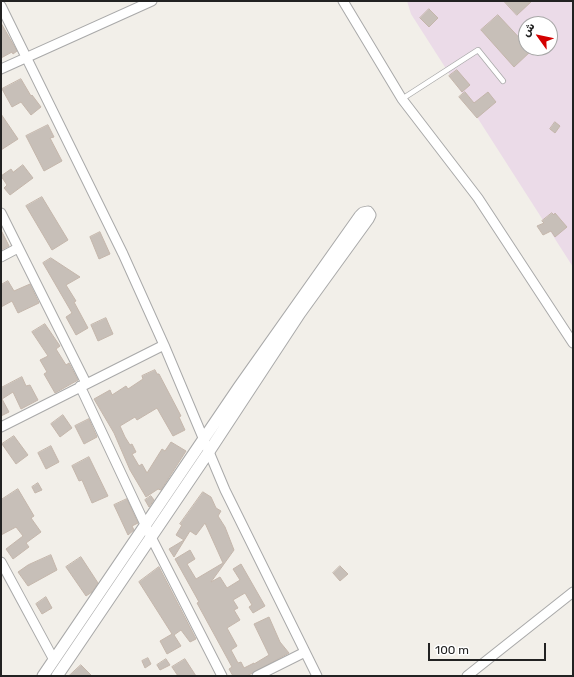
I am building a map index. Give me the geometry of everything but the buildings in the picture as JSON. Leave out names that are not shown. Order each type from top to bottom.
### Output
[{"type":"street","points":[[1,69],[152,1]]},
{"type":"street","points":[[343,1],[402,99],[478,198],[573,343]]},
{"type":"street","points":[[1,6],[25,58],[123,254],[164,345],[204,440],[208,453],[244,530],[317,676]]},
{"type":"street","points":[[43,676],[269,345],[360,216],[368,212],[370,215],[368,219],[295,320],[208,453],[57,676]]},
{"type":"street","points":[[1,213],[83,385],[151,537],[222,676]]},
{"type":"street","points":[[1,257],[18,248]]},
{"type":"street","points":[[1,427],[164,345]]},
{"type":"street","points":[[1,562],[54,660]]},
{"type":"street","points":[[467,676],[573,592]]},
{"type":"street","points":[[257,676],[305,652]]},
{"type":"lane","points":[[402,99],[478,50],[503,81]]},
{"type":"shaded area","points":[[407,1],[573,1],[573,267],[411,14]]}]
